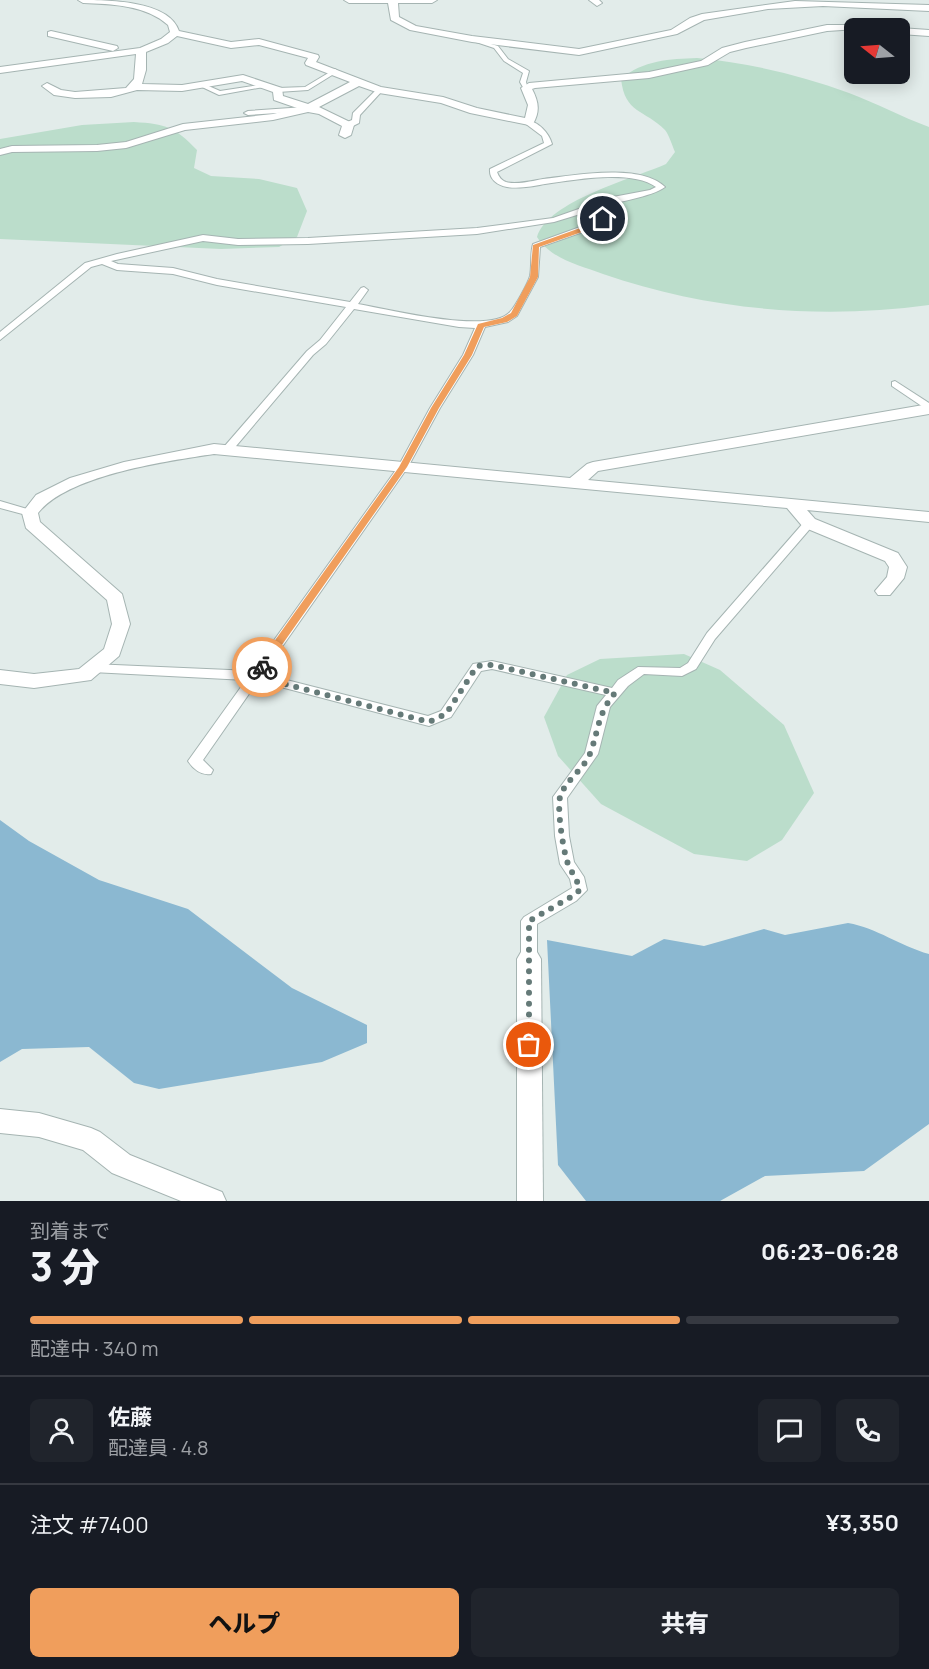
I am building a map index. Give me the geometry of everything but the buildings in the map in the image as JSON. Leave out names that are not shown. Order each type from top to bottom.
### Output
[{"type":"street","points":[[84,0],[120,4],[166,16],[173,23],[175,33]]},
{"type":"street","points":[[349,0],[393,2],[432,0]]},
{"type":"street","points":[[393,2],[394,18],[413,28],[472,39],[579,52],[674,32],[702,17],[762,8],[836,2],[929,8]]},
{"type":"street","points":[[175,33],[231,45],[258,42],[294,51],[314,57],[310,63],[379,90],[442,100],[474,111],[530,122],[534,113],[532,98],[526,88],[533,85],[649,75],[704,63],[726,50],[745,45],[827,28],[844,28]]},
{"type":"street","points":[[910,32],[929,33]]},
{"type":"street","points":[[0,70],[82,57],[138,52],[175,33]]},
{"type":"street","points":[[51,34],[97,46],[138,52]]},
{"type":"street","points":[[135,87],[141,77],[138,52]]},
{"type":"street","points":[[47,86],[60,94],[100,95],[118,93],[135,87],[182,88],[243,78],[278,90],[278,98],[322,111],[346,130]]},
{"type":"street","points":[[0,152],[12,149],[97,148],[126,145],[158,137],[183,127],[262,119],[308,108],[360,81]]},
{"type":"street","points":[[573,483],[593,467],[929,409]]},
{"type":"street","points":[[0,677],[34,681],[84,675],[112,652],[121,624],[116,598],[32,524],[30,513],[42,499],[73,482],[173,455],[214,449],[227,450],[929,517]]},
{"type":"street","points":[[793,505],[809,523],[892,557],[898,567],[896,578],[884,591]]},
{"type":"street","points":[[529,959],[530,1201]]},
{"type":"street","points":[[0,1121],[39,1125],[91,1140],[122,1164],[213,1201]]},
{"type":"lane","points":[[472,39],[496,47],[506,60],[527,72],[523,82],[526,88]]},
{"type":"lane","points":[[278,90],[306,89],[335,71]]},
{"type":"lane","points":[[346,130],[356,121],[356,115],[379,90]]},
{"type":"lane","points":[[248,112],[308,108]]},
{"type":"lane","points":[[0,337],[88,265],[203,238],[238,242],[296,241],[477,231],[554,220],[616,199],[652,192],[661,187],[658,182],[648,178],[626,175],[519,185],[502,184],[494,178],[493,171],[548,144],[546,135],[530,122]]},
{"type":"lane","points":[[102,261],[117,267],[173,271],[217,282],[459,324],[481,325],[505,320],[514,314],[534,277],[536,246],[597,225],[603,219],[600,213],[591,208]]},
{"type":"lane","points":[[227,450],[310,353],[323,342],[364,290]]},
{"type":"lane","points":[[206,770],[195,761],[403,467],[435,408],[468,355],[481,325]]},
{"type":"lane","points":[[895,384],[929,409]]},
{"type":"lane","points":[[0,504],[30,513]]},
{"type":"lane","points":[[529,959],[529,921],[580,890],[577,877],[567,864],[561,836],[560,797],[591,754],[604,706],[623,683],[642,670],[681,672],[692,666],[711,636],[809,523]]},
{"type":"lane","points":[[92,668],[255,676],[429,722],[446,714],[477,666],[492,665],[615,693]]},
{"type":"green space","points":[[697,58],[755,67],[812,81],[859,97],[929,127],[929,305],[846,312],[764,309],[723,304],[643,286],[603,274],[566,260],[543,245],[537,237],[544,224],[557,213],[574,202],[613,184],[666,164],[675,152],[665,130],[631,105],[623,90],[621,79],[648,64]]},
{"type":"green space","points":[[134,122],[169,128],[182,136],[197,150],[194,168],[211,176],[259,179],[297,188],[307,211],[297,237],[279,247],[221,249],[0,239],[0,139],[82,125]]},
{"type":"green space","points":[[684,654],[720,670],[784,725],[814,793],[782,840],[747,861],[694,854],[601,804],[558,756],[544,717],[567,675],[600,659]]},
{"type":"water","points":[[0,820],[29,841],[99,880],[188,909],[292,988],[367,1025],[367,1043],[322,1062],[159,1089],[134,1083],[89,1047],[22,1049],[0,1062]]},
{"type":"water","points":[[848,923],[859,925],[929,954],[929,1124],[864,1171],[765,1176],[720,1201],[586,1201],[558,1165],[547,940],[632,956],[664,939],[704,946],[764,929],[785,935]]},
{"type":"way so far","points":[[262,667],[255,676],[429,722],[446,714],[477,666],[492,665],[615,693],[604,706],[591,754],[560,797],[561,836],[567,864],[577,877],[580,890],[529,921],[529,1045]]},
{"type":"route","points":[[262,667],[403,467],[435,408],[468,355],[481,325],[505,320],[514,314],[534,277],[533,262],[536,246],[597,225],[603,219]]}]
